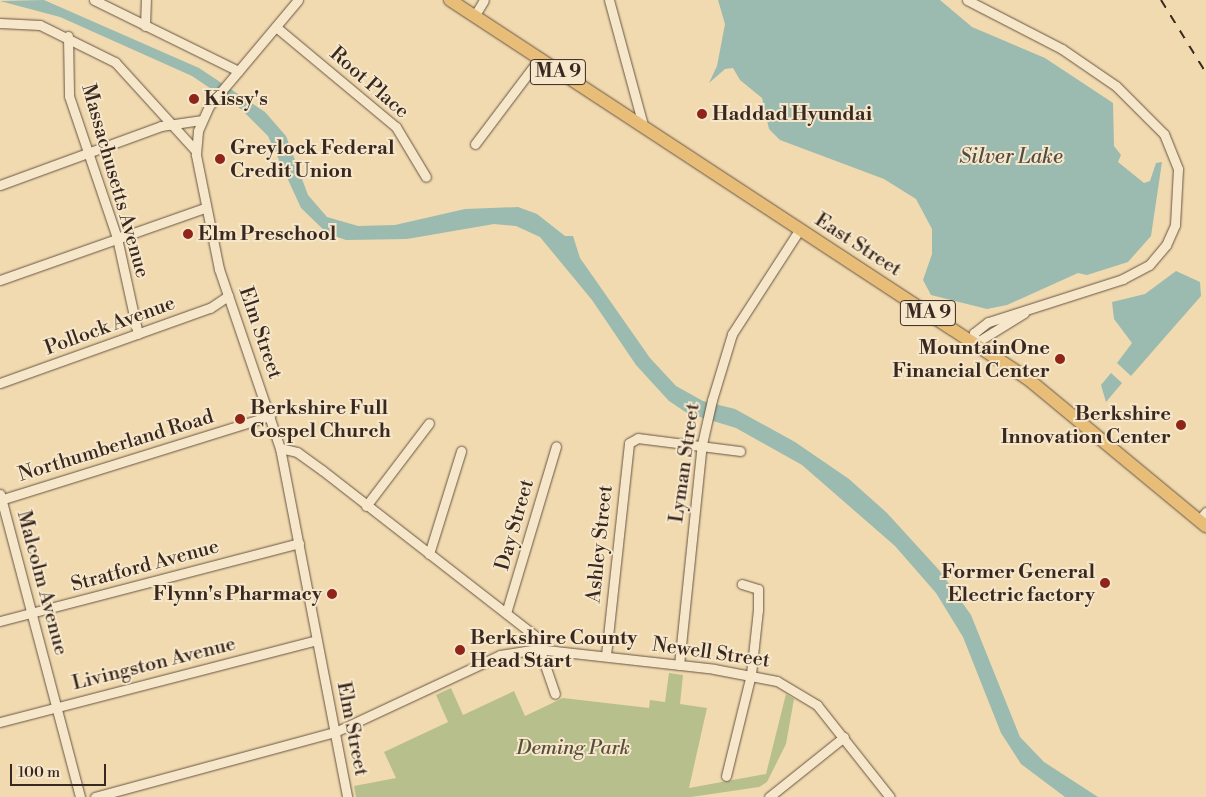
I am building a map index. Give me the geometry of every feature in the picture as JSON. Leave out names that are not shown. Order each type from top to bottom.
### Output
[{"type":"highway","name":"East Street","points":[[450,0],[475,15],[539,60],[643,125],[1046,392],[1204,519]]},
{"type":"highway","name":"East Street","points":[[457,0],[475,15]]},
{"type":"street","points":[[94,0],[235,75]]},
{"type":"street","points":[[145,26],[146,0]]},
{"type":"street","name":"Elm Street","points":[[298,0],[214,99],[201,120],[196,151],[204,208],[228,296],[280,448],[347,797]]},
{"type":"street","points":[[475,15],[484,0]]},
{"type":"street","points":[[609,0],[643,125]]},
{"type":"street","points":[[967,0],[1062,49],[1116,86],[1164,134],[1178,169],[1176,222],[1154,260],[1128,277],[983,325],[974,333],[974,344]]},
{"type":"street","points":[[0,23],[32,23],[68,36],[115,62],[196,151]]},
{"type":"street","name":"Root Place","points":[[276,27],[396,127],[426,177]]},
{"type":"street","name":"Massachusetts Avenue","points":[[68,36],[68,89],[117,238],[138,334]]},
{"type":"street","points":[[475,144],[539,60]]},
{"type":"street","points":[[0,185],[172,126],[201,120]]},
{"type":"street","points":[[0,280],[204,208]]},
{"type":"street","name":"Lyman Street","points":[[679,665],[702,444],[712,400],[732,334],[800,229]]},
{"type":"street","name":"Pollock Avenue","points":[[0,383],[210,308],[228,296]]},
{"type":"street","name":"Northumberland Road","points":[[1,498],[270,416]]},
{"type":"street","points":[[366,506],[429,423]]},
{"type":"street","name":"Ashley Street","points":[[606,655],[632,438],[702,444]]},
{"type":"street","points":[[702,444],[740,451]]},
{"type":"street","name":"Day Street","points":[[506,613],[556,446]]},
{"type":"street","points":[[280,448],[297,452],[534,636],[555,694]]},
{"type":"street","points":[[429,554],[461,451]]},
{"type":"street","name":"Malcolm Avenue","points":[[1,498],[33,612],[80,797]]},
{"type":"street","name":"Stratford Avenue","points":[[0,621],[299,543]]},
{"type":"street","points":[[726,776],[751,674],[759,593],[755,586],[742,584]]},
{"type":"street","name":"Livingston Avenue","points":[[0,722],[317,640]]},
{"type":"street","name":"Newell Street","points":[[95,797],[335,732],[500,655],[538,650],[606,655],[751,674],[800,691],[844,737],[890,797]]},
{"type":"street","points":[[769,797],[844,737]]},
{"type":"green space","name":"Deming Park","points":[[669,673],[683,675],[680,704],[707,708],[689,788],[766,774],[786,694],[794,699],[786,744],[767,782],[759,787],[691,797],[356,797],[354,786],[396,778],[384,752],[448,722],[436,695],[451,688],[463,715],[514,691],[525,716],[563,698],[649,708],[650,700],[665,702]]},
{"type":"water","points":[[44,0],[199,68],[265,112],[286,136],[308,195],[327,217],[358,226],[395,225],[465,209],[518,207],[537,214],[565,236],[573,236],[580,258],[650,358],[676,386],[703,401],[735,409],[795,442],[849,479],[887,513],[939,570],[971,615],[1020,737],[1044,762],[1098,797],[1065,797],[1021,764],[1001,733],[963,637],[936,593],[895,546],[802,465],[736,428],[687,413],[669,401],[636,365],[592,300],[540,237],[516,226],[494,224],[407,239],[346,240],[328,234],[301,208],[268,136],[241,109],[192,76],[60,17],[0,1]]},
{"type":"water","name":"Silver Lake","points":[[718,0],[940,0],[972,27],[1045,58],[1113,103],[1114,146],[1121,155],[1118,162],[1144,183],[1150,181],[1156,163],[1162,162],[1151,236],[1128,262],[1087,275],[1078,273],[1007,305],[987,309],[931,295],[923,280],[932,254],[932,229],[916,199],[884,179],[780,140],[769,129],[762,98],[740,80],[733,68],[725,69],[709,83],[717,66],[725,24]]},
{"type":"water","points":[[1176,271],[1200,282],[1201,296],[1131,376],[1117,363],[1132,343],[1114,319],[1112,302],[1145,294]]},
{"type":"water","points":[[1111,373],[1122,383],[1106,402],[1101,385]]},
{"type":"railway","points":[[1161,0],[1206,73]]},
{"type":"place","name":"Kissy's","points":[[194,99]]},
{"type":"place","name":"Haddad Hyundai","points":[[702,114]]},
{"type":"place","name":"Greylock Federal Credit Union","points":[[220,159]]},
{"type":"place","name":"Elm Preschool","points":[[188,234]]},
{"type":"place","name":"MountainOne Financial Center","points":[[1060,359]]},
{"type":"place","name":"Berkshire Full Gospel Church","points":[[240,419]]},
{"type":"place","name":"Berkshire Innovation Center","points":[[1181,425]]},
{"type":"place","name":"Former General Electric factory","points":[[1105,583]]},
{"type":"place","name":"Flynn's Pharmacy","points":[[332,594]]},
{"type":"place","name":"Berkshire County Head Start","points":[[460,650]]}]
